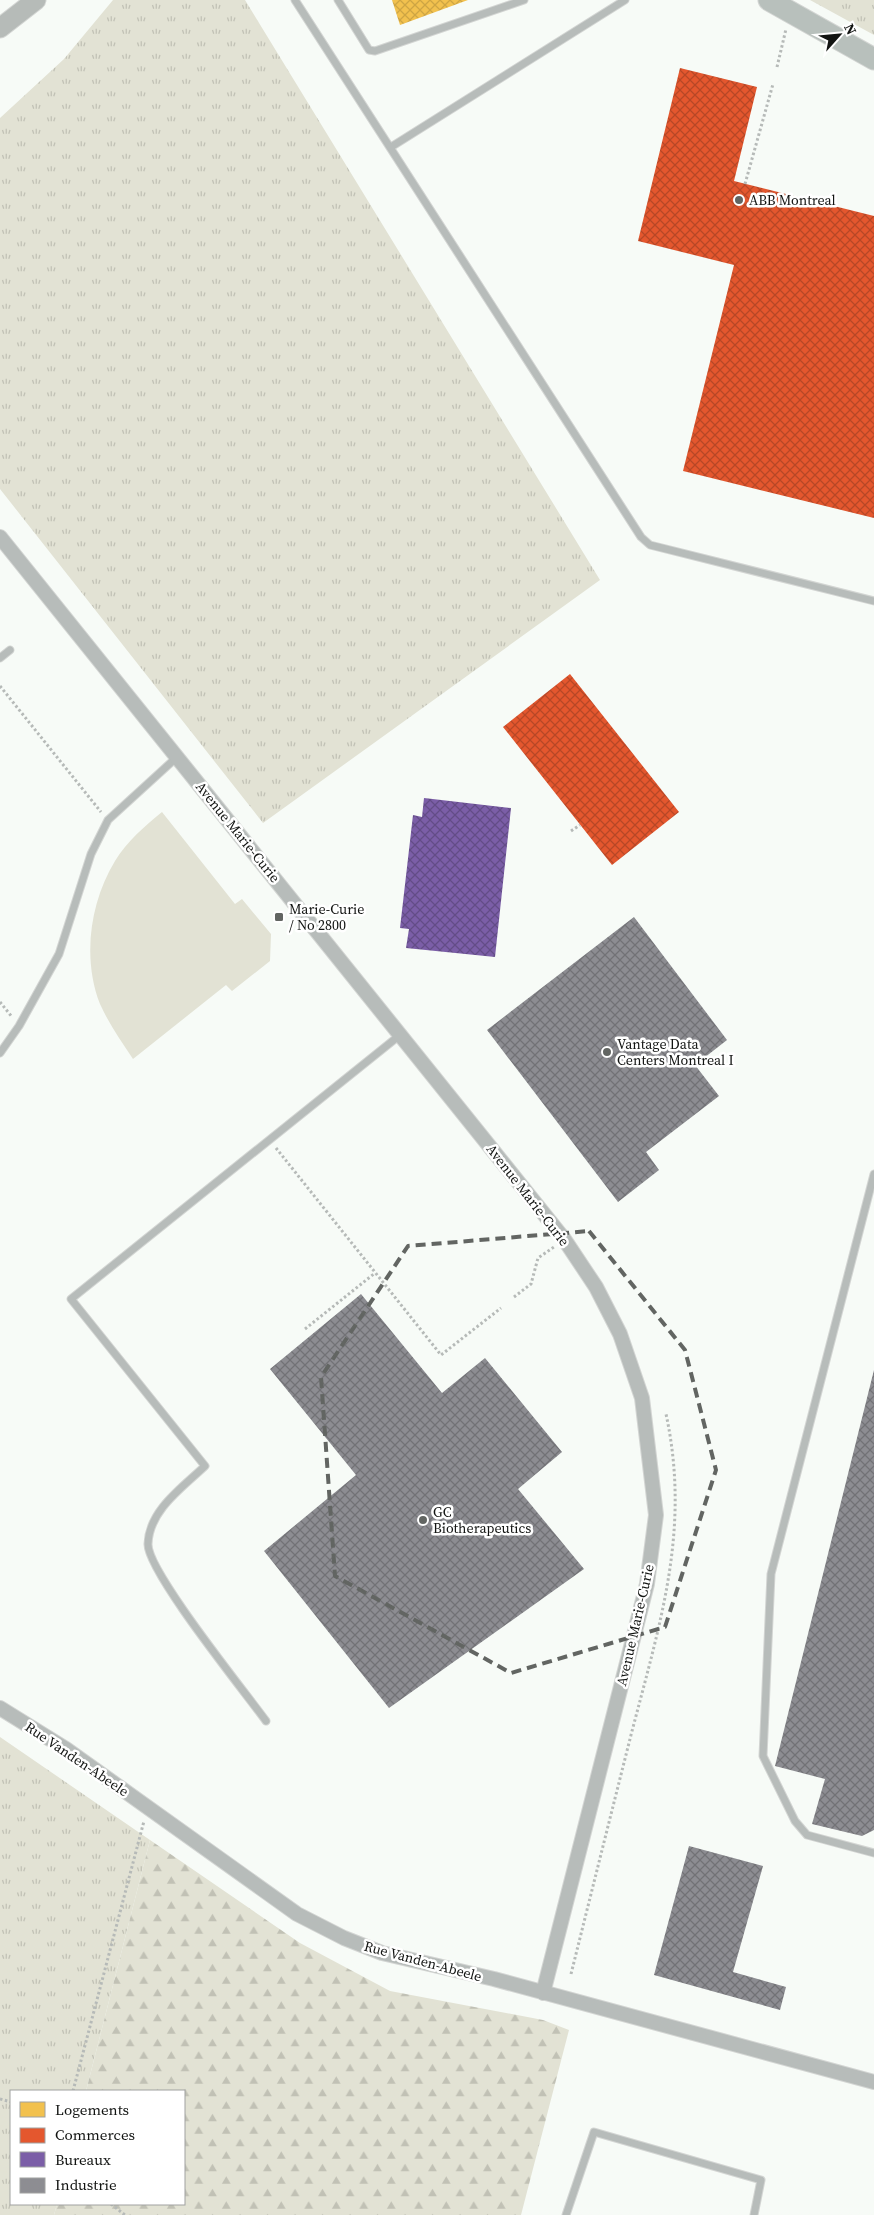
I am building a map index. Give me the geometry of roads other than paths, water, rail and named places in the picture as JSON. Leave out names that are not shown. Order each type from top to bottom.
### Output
[{"type":"main road","points":[[769,0],[874,58]]},
{"type":"street","points":[[0,28],[36,0]]},
{"type":"street","name":"Avenue Marie-Curie","points":[[0,536],[564,1239],[596,1287],[620,1334],[642,1398],[656,1515],[647,1584],[543,1993]]},
{"type":"street","name":"Rue Vanden-Abeele","points":[[0,1708],[66,1749],[297,1914],[344,1938],[382,1953],[543,1993],[874,2082]]},
{"type":"lane","points":[[295,0],[641,537],[650,545],[874,601]]},
{"type":"lane","points":[[338,0],[369,50],[375,51],[524,0]]},
{"type":"lane","points":[[391,147],[625,0]]},
{"type":"lane","points":[[0,658],[10,650]]},
{"type":"lane","points":[[0,1053],[19,1026],[59,954],[90,854],[108,820],[178,756]]},
{"type":"lane","points":[[266,1721],[162,1579],[148,1545],[153,1524],[163,1506],[205,1466],[71,1299],[400,1035]]},
{"type":"lane","points":[[874,1174],[771,1574],[763,1756],[795,1821],[807,1835],[874,1853]]},
{"type":"lane","points":[[566,2215],[594,2132],[761,2180],[754,2215]]},
{"type":"place","name":"ABB Montreal","points":[[739,200]]},
{"type":"place","name":"Marie-Curie / No 2800","points":[[279,917]]},
{"type":"place","name":"Vantage Data Centers Montreal I","points":[[607,1052]]},
{"type":"place","name":"GC Biotherapeutics","points":[[423,1520]]}]
